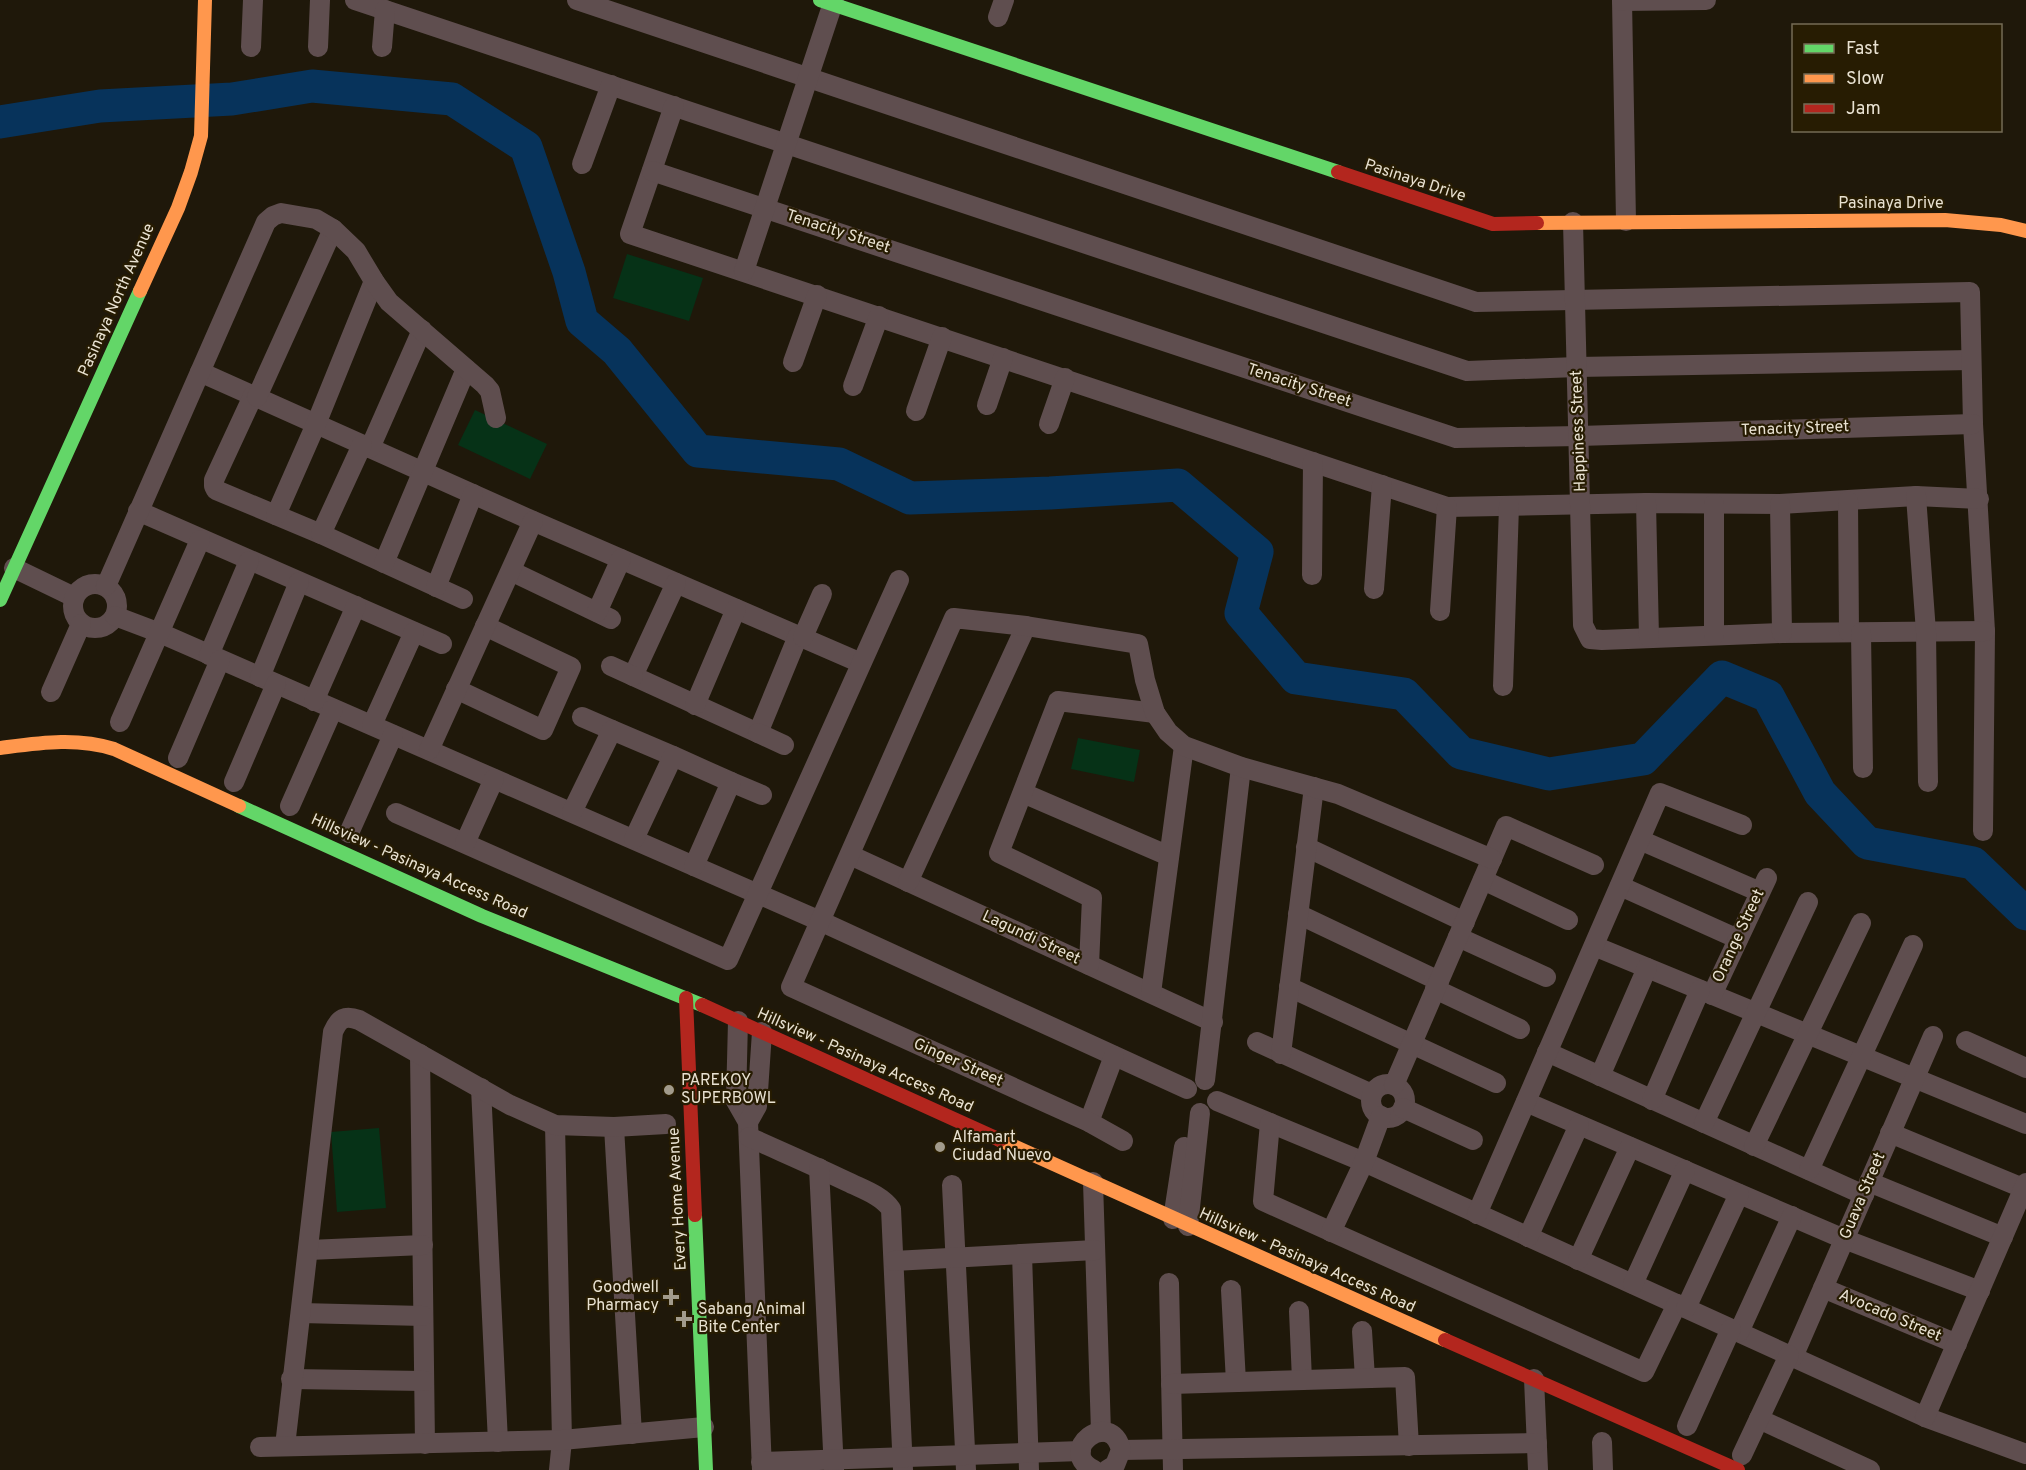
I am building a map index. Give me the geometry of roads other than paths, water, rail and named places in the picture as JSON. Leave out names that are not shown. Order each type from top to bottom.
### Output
[{"type":"street","name":"Pasinaya North Avenue","points":[[0,600],[178,208],[191,172],[201,136],[205,0]]},
{"type":"street","points":[[251,47],[252,0]]},
{"type":"street","points":[[318,47],[320,0]]},
{"type":"street","points":[[356,0],[1467,371],[1971,360]]},
{"type":"street","points":[[577,0],[1476,302],[1970,292],[1973,424],[1985,631],[1983,831]]},
{"type":"street","points":[[1626,221],[1622,1],[1706,0]]},
{"type":"street","points":[[744,271],[808,78],[829,1]]},
{"type":"street","name":"Pasinaya Drive","points":[[829,1],[1493,224],[1626,221],[1945,220],[2001,225],[2026,231]]},
{"type":"street","points":[[382,47],[385,10]]},
{"type":"street","points":[[582,164],[611,85]]},
{"type":"street","points":[[674,106],[630,234],[1447,507],[1646,503],[1780,504],[1916,496],[1979,499]]},
{"type":"street","name":"Tenacity Street","points":[[652,171],[1455,438],[1973,424]]},
{"type":"street","points":[[106,586],[266,222],[273,216],[281,213],[316,219],[333,229],[356,251],[389,302],[490,391],[496,418]]},
{"type":"street","name":"Happiness Street","points":[[1573,222],[1583,625],[1590,639],[1649,637]]},
{"type":"street","points":[[333,229],[214,480],[214,486],[216,490],[321,534],[463,599]]},
{"type":"street","points":[[276,515],[374,281]]},
{"type":"street","points":[[793,362],[817,295]]},
{"type":"street","points":[[853,386],[879,316]]},
{"type":"street","points":[[321,534],[422,330]]},
{"type":"street","points":[[916,411],[942,337]]},
{"type":"street","points":[[987,405],[1003,358]]},
{"type":"street","points":[[384,563],[466,369]]},
{"type":"street","points":[[200,372],[533,521],[861,663]]},
{"type":"street","points":[[1049,424],[1065,378]]},
{"type":"street","points":[[1312,575],[1313,462]]},
{"type":"street","points":[[1374,589],[1382,485]]},
{"type":"street","points":[[436,587],[473,494]]},
{"type":"street","points":[[1916,496],[1926,632],[1928,782]]},
{"type":"street","points":[[1848,501],[1863,768]]},
{"type":"street","points":[[1646,503],[1649,637],[1985,631]]},
{"type":"street","points":[[1714,504],[1714,635]]},
{"type":"street","points":[[1780,504],[1782,633]]},
{"type":"street","points":[[1503,686],[1509,506]]},
{"type":"street","points":[[1440,611],[1447,507]]},
{"type":"street","points":[[138,511],[442,644]]},
{"type":"street","points":[[429,750],[533,521]]},
{"type":"street","points":[[120,722],[200,540]]},
{"type":"street","points":[[511,571],[604,615],[621,559]]},
{"type":"street","points":[[178,758],[249,561]]},
{"type":"street","points":[[14,568],[74,597]]},
{"type":"street","points":[[396,813],[728,960],[899,580]]},
{"type":"street","points":[[234,782],[299,582]]},
{"type":"street","points":[[633,676],[676,583]]},
{"type":"street","points":[[91,584],[106,586],[111,590],[117,603],[115,616],[110,622],[96,629],[81,624],[73,611],[74,597],[91,584]]},
{"type":"street","points":[[758,733],[800,636],[822,594]]},
{"type":"street","points":[[314,700],[356,606]]},
{"type":"street","points":[[695,705],[736,609]]},
{"type":"street","points":[[115,616],[160,633],[634,838],[820,921],[1114,1056],[1192,1104],[1211,1110],[1217,1101],[1217,1090],[1205,1080],[1194,1082],[1192,1104],[1180,1222]]},
{"type":"street","points":[[820,921],[954,618],[1026,626],[1138,644],[1145,680],[1155,713],[1168,732],[1184,746],[1241,767],[1338,794],[1492,859]]},
{"type":"street","points":[[51,692],[81,624]]},
{"type":"street","points":[[456,689],[543,730],[572,667],[485,626]]},
{"type":"street","points":[[908,882],[1026,626]]},
{"type":"street","points":[[372,726],[414,632]]},
{"type":"street","points":[[610,666],[784,745]]},
{"type":"street","points":[[1089,965],[1092,898],[999,853],[1058,701],[1155,713]]},
{"type":"street","points":[[290,806],[333,709]]},
{"type":"street","points":[[582,717],[762,795]]},
{"type":"street","points":[[572,812],[612,730]]},
{"type":"street","points":[[349,833],[393,735]]},
{"type":"street","name":"Hillsview - Pasinaya Access Road","points":[[0,748],[82,741],[103,744],[482,916],[738,1021],[1180,1222],[1534,1379],[1740,1462]]},
{"type":"street","points":[[1151,993],[1184,746]]},
{"type":"street","points":[[634,838],[674,756]]},
{"type":"street","points":[[1205,1080],[1241,767]]},
{"type":"street","points":[[465,843],[494,779]]},
{"type":"street","points":[[694,866],[731,782]]},
{"type":"street","points":[[1281,1054],[1314,787]]},
{"type":"street","points":[[1023,793],[1169,856]]},
{"type":"street","points":[[1477,1214],[1660,793],[1742,825]]},
{"type":"street","points":[[1394,1085],[1506,826],[1593,865]]},
{"type":"street","name":"Orange Street","points":[[1640,840],[1763,885],[1738,939],[1706,992],[1652,1100]]},
{"type":"street","points":[[1306,847],[1546,977]]},
{"type":"street","name":"Lagundi Street","points":[[850,855],[1213,1022]]},
{"type":"street","points":[[1483,880],[1568,920]]},
{"type":"street","points":[[1620,886],[1738,939]]},
{"type":"street","points":[[1704,1123],[1808,902]]},
{"type":"street","points":[[1298,914],[1520,1029]]},
{"type":"street","name":"Ginger Street","points":[[820,921],[791,987],[1089,1122],[1123,1141]]},
{"type":"street","points":[[1754,1146],[1861,923]]},
{"type":"street","points":[[1809,1170],[1913,945]]},
{"type":"street","points":[[1594,946],[2026,1124]]},
{"type":"street","points":[[1600,1076],[1647,968]]},
{"type":"street","points":[[1289,987],[1496,1083]]},
{"type":"street","name":"Every Home Avenue","points":[[686,998],[706,1470]]},
{"type":"street","points":[[285,1446],[333,1032],[336,1024],[342,1018],[350,1017],[359,1020],[518,1109],[555,1125],[614,1127],[666,1124]]},
{"type":"street","points":[[738,1021],[736,1101],[749,1129],[819,1168],[874,1195],[887,1204],[892,1214],[903,1463]]},
{"type":"street","points":[[762,1032],[757,1106],[749,1129],[762,1466],[1028,1461],[1081,1451]]},
{"type":"street","name":"Guava Street","points":[[1740,1462],[1823,1288],[1933,1036]]},
{"type":"street","points":[[1966,1041],[2026,1068]]},
{"type":"street","points":[[1257,1042],[1372,1094]]},
{"type":"street","points":[[1548,1052],[1809,1170],[2003,1237]]},
{"type":"street","points":[[420,1054],[425,1444]]},
{"type":"street","points":[[1089,1122],[1114,1056]]},
{"type":"street","points":[[1381,1085],[1394,1085],[1403,1093],[1405,1100],[1403,1108],[1394,1116],[1381,1116],[1372,1107],[1372,1094],[1381,1085]]},
{"type":"street","points":[[481,1088],[498,1442]]},
{"type":"street","points":[[1217,1101],[1364,1162],[1925,1417],[2026,1454]]},
{"type":"street","points":[[1526,1102],[1844,1239],[1980,1291]]},
{"type":"street","points":[[1403,1108],[1473,1140]]},
{"type":"street","points":[[1331,1232],[1364,1162],[1381,1116]]},
{"type":"street","points":[[1270,1123],[1263,1201],[1644,1372],[1682,1306],[1739,1194]]},
{"type":"street","points":[[555,1125],[562,1440],[559,1470]]},
{"type":"street","points":[[1528,1237],[1579,1125]]},
{"type":"street","points":[[614,1127],[632,1434]]},
{"type":"street","points":[[1890,1133],[2025,1185],[1925,1417]]},
{"type":"street","points":[[1578,1260],[1630,1147]]},
{"type":"street","points":[[819,1168],[834,1465]]},
{"type":"street","points":[[1633,1284],[1685,1170]]},
{"type":"street","points":[[1093,1182],[1101,1432]]},
{"type":"street","points":[[952,1185],[966,1462]]},
{"type":"street","points":[[1687,1426],[1792,1216]]},
{"type":"street","points":[[309,1250],[423,1245]]},
{"type":"street","points":[[894,1261],[1095,1250]]},
{"type":"street","points":[[1022,1254],[1028,1461]]},
{"type":"street","points":[[1169,1283],[1173,1470]]},
{"type":"street","name":"Avocado Street","points":[[1823,1288],[1957,1344]]},
{"type":"street","points":[[1231,1290],[1236,1382]]},
{"type":"street","points":[[1299,1311],[1302,1380]]},
{"type":"street","points":[[301,1313],[423,1316]]},
{"type":"street","points":[[1362,1331],[1365,1378]]},
{"type":"street","points":[[1171,1384],[1405,1377],[1409,1446]]},
{"type":"street","points":[[1534,1379],[1538,1470]]},
{"type":"street","points":[[291,1380],[424,1381]]},
{"type":"street","points":[[1759,1419],[1870,1470]]},
{"type":"street","points":[[260,1447],[562,1440],[704,1427]]},
{"type":"street","points":[[1094,1470],[1083,1461],[1081,1451],[1085,1440],[1095,1432],[1101,1432],[1112,1435],[1120,1450],[1115,1465],[1107,1470]]},
{"type":"street","points":[[1602,1442],[1603,1470]]},
{"type":"street","points":[[1120,1450],[1537,1443]]},
{"type":"waterway","points":[[0,122],[100,106],[232,99],[312,86],[452,99],[526,147],[569,272],[582,321],[617,351],[698,451],[839,464],[910,498],[1178,485],[1257,552],[1241,613],[1296,678],[1404,694],[1461,753],[1549,774],[1643,759],[1722,677],[1768,696],[1820,793],[1867,843],[1973,863],[2026,914]]},
{"type":"place","name":"PAREKOY SUPERBOWL","points":[[669,1090]]},
{"type":"place","name":"Alfamart Ciudad Nuevo","points":[[940,1147]]},
{"type":"place","name":"Goodwell Pharmacy","points":[[671,1297]]},
{"type":"place","name":"Sabang Animal Bite Center","points":[[684,1319]]}]
